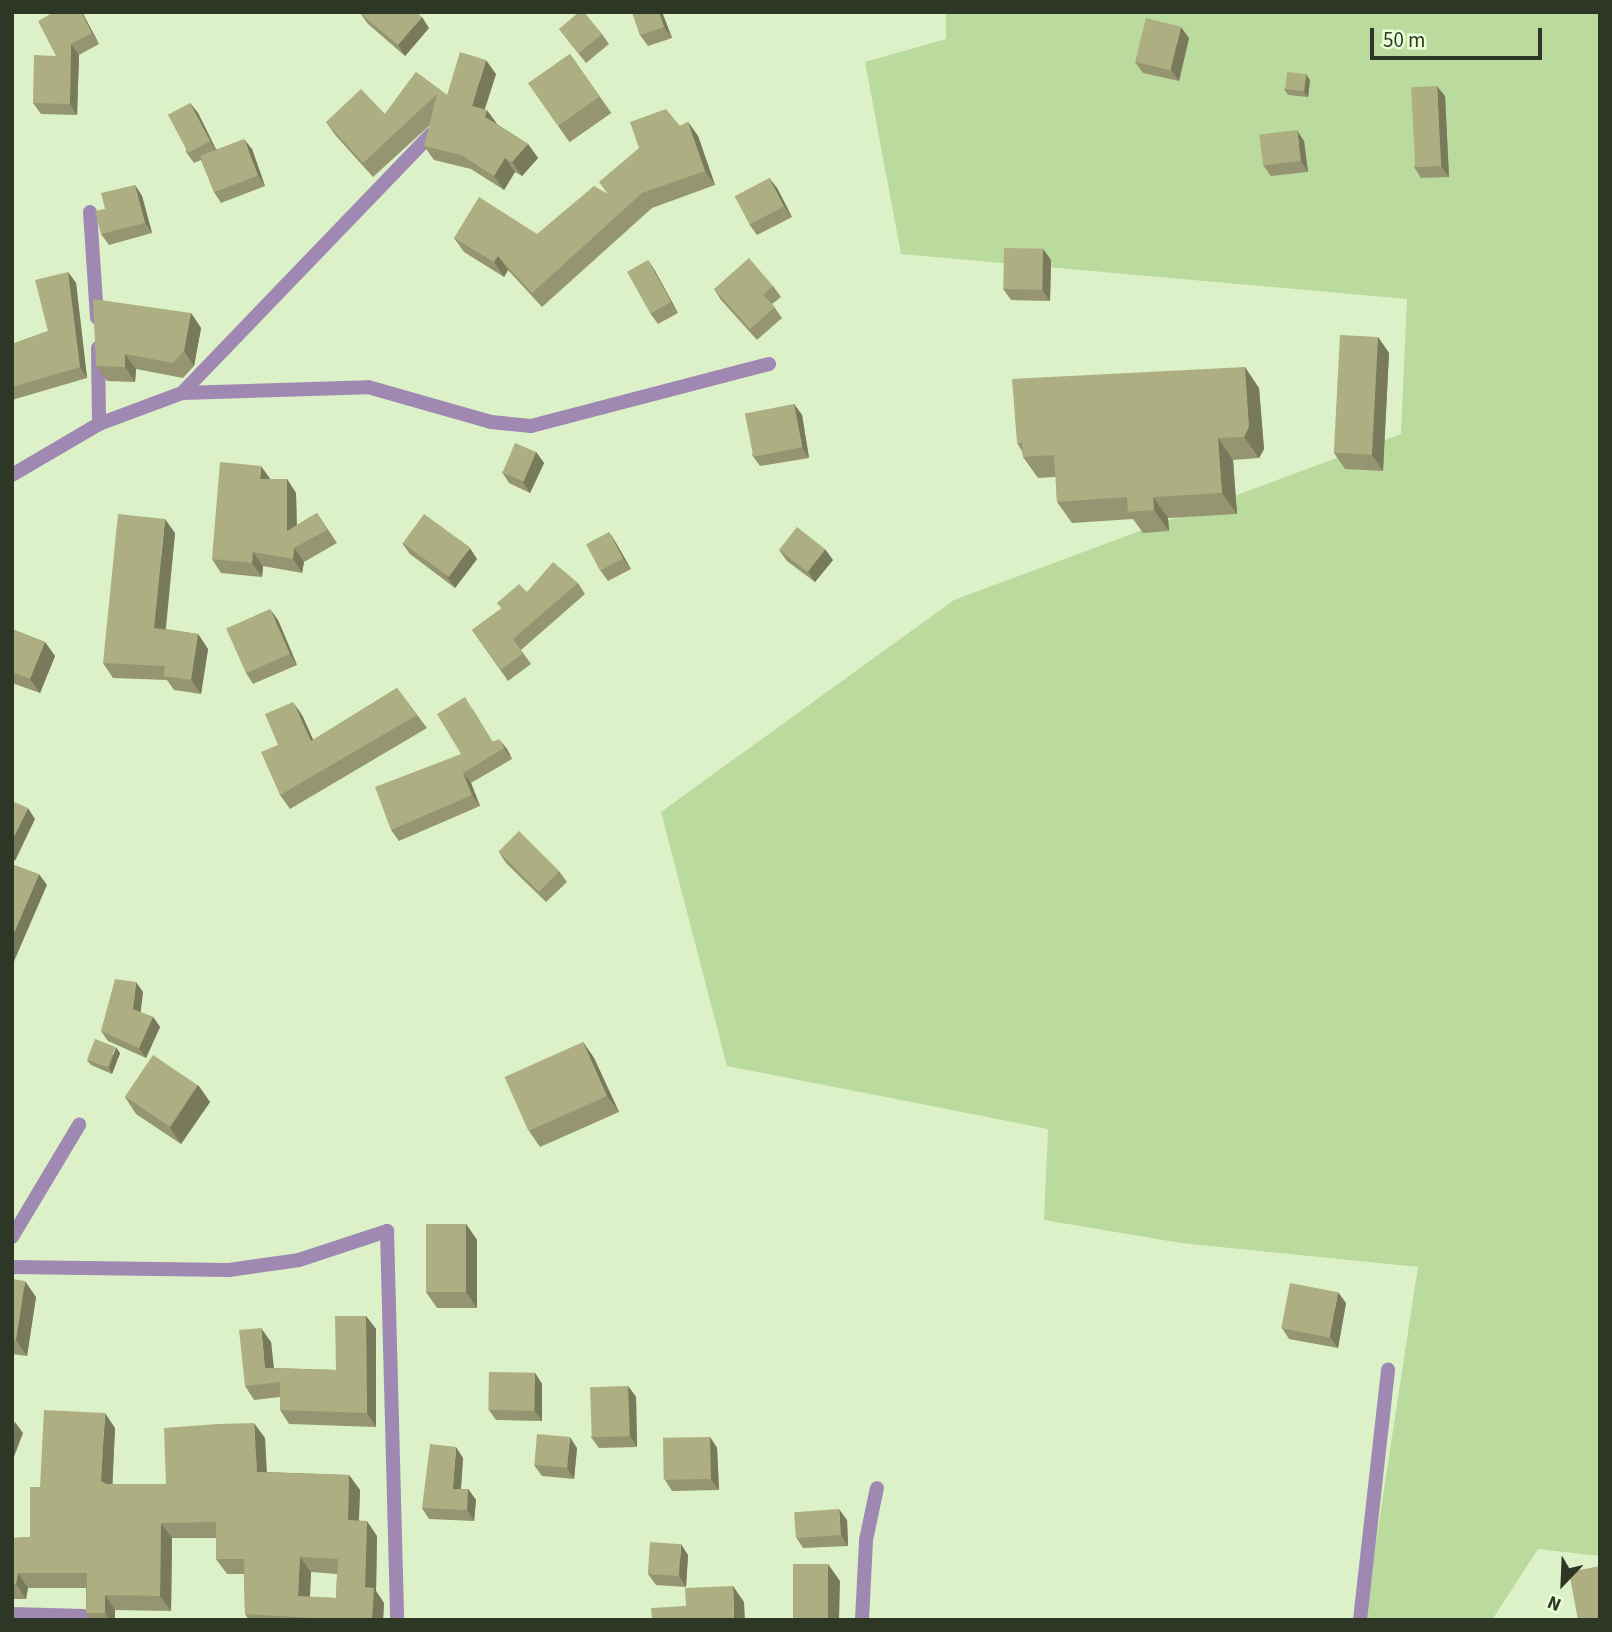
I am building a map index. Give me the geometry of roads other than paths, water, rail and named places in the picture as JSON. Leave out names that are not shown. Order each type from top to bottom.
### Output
[{"type":"street","points":[[182,393],[431,134]]},
{"type":"street","points":[[90,212],[99,424]]},
{"type":"street","points":[[12,475],[99,424],[182,393],[368,387],[491,422],[531,426],[769,364]]},
{"type":"street","points":[[12,1237],[79,1125]]},
{"type":"street","points":[[12,1267],[229,1270],[299,1260],[387,1231],[397,1620]]},
{"type":"street","points":[[1360,1620],[1388,1370]]},
{"type":"street","points":[[862,1620],[877,1488]]},
{"type":"street","points":[[12,1614],[84,1616]]}]
